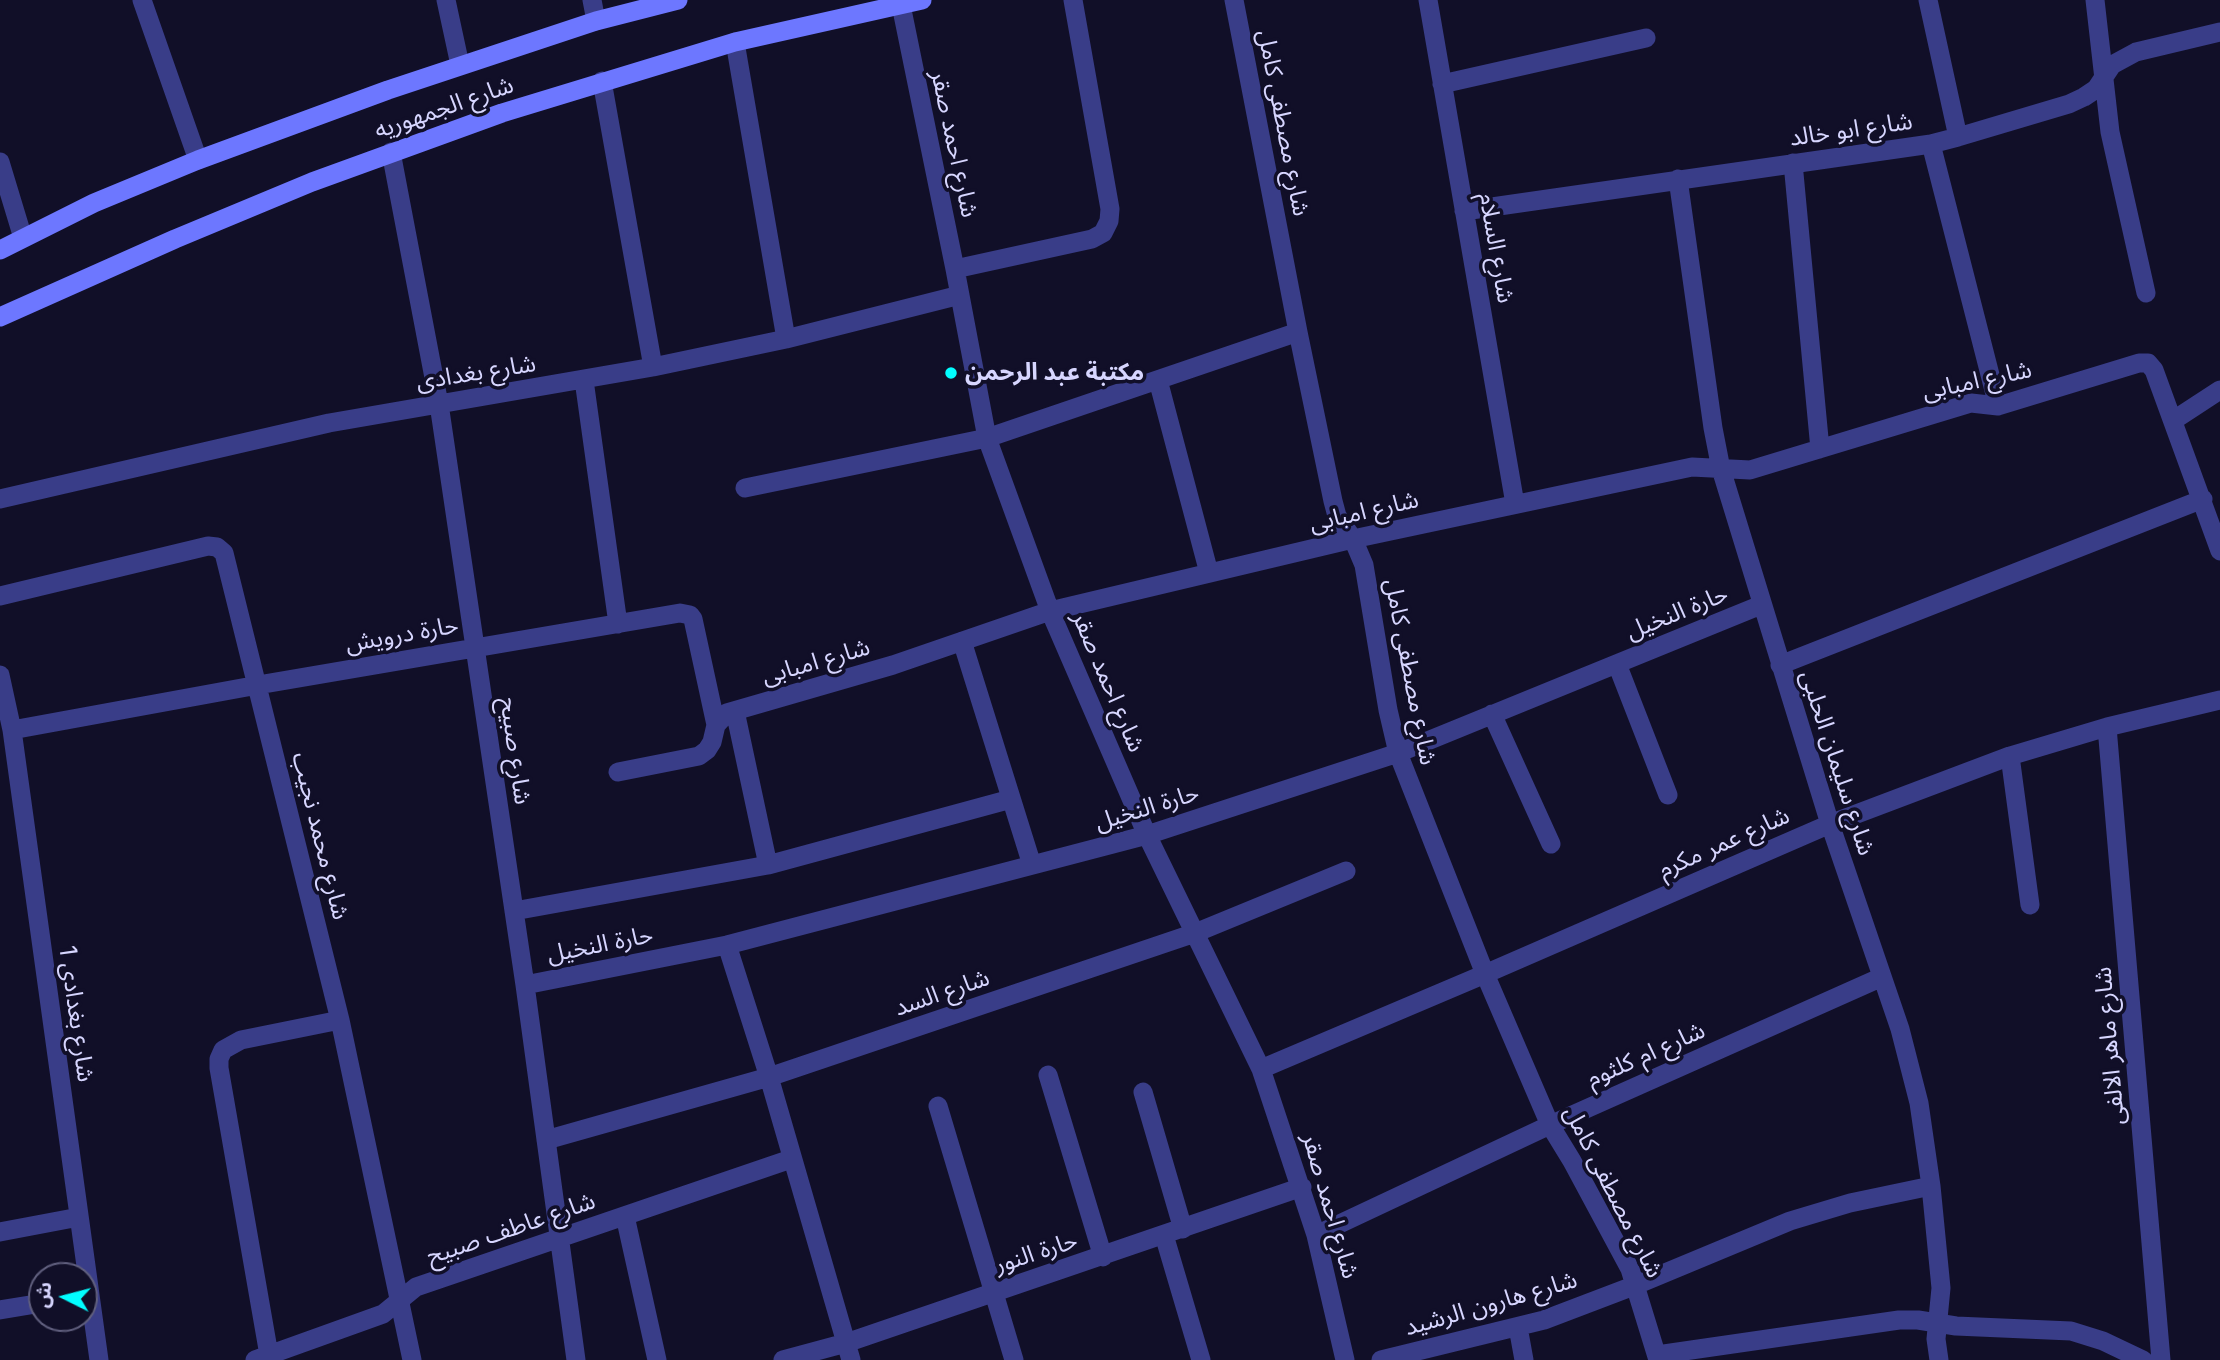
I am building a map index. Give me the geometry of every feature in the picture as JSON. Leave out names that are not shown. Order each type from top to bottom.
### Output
[{"type":"main road","name":"شارع الجمهوريه","points":[[0,250],[94,203],[198,160],[460,65],[596,21],[678,0]]},
{"type":"main road","name":"شارع الجمهوريه","points":[[0,317],[175,239],[391,152],[602,80],[735,42],[900,2],[922,0]]},
{"type":"street","points":[[142,0],[198,160]]},
{"type":"street","points":[[446,0],[460,65]]},
{"type":"street","points":[[592,0],[596,21]]},
{"type":"street","points":[[955,269],[1092,239],[1103,233],[1109,221],[1111,209],[1073,0]]},
{"type":"street","name":"شارع مصطفى كامل","points":[[1234,0],[1333,501],[1364,565],[1388,710],[1398,753],[1485,974],[1550,1125],[1621,1251],[1636,1285],[1657,1358]]},
{"type":"street","name":"شارع السلام","points":[[1428,0],[1515,504]]},
{"type":"street","points":[[1928,0],[1958,137]]},
{"type":"street","points":[[2095,0],[2110,132],[2146,293]]},
{"type":"street","name":"شارع احمد صقر","points":[[900,2],[955,269],[986,438],[1050,611],[1147,835],[1261,1069],[1317,1235],[1345,1360]]},
{"type":"street","name":"شارع ابو خالد","points":[[1464,211],[1931,144],[2069,104],[2096,89],[2112,65],[2136,52],[2220,32]]},
{"type":"street","points":[[1442,84],[1646,38]]},
{"type":"street","points":[[735,42],[786,339]]},
{"type":"street","points":[[602,80],[653,367]]},
{"type":"street","points":[[1931,144],[1998,406]]},
{"type":"street","name":"شارع صبيح","points":[[391,152],[439,404],[525,985],[576,1360]]},
{"type":"street","points":[[0,162],[23,237]]},
{"type":"street","points":[[1793,163],[1820,449]]},
{"type":"street","name":"شارع سليمان الحلبى","points":[[1678,179],[1721,469],[1830,824],[1903,1041],[1919,1103],[1931,1186],[1941,1288],[1936,1339],[1939,1360]]},
{"type":"street","name":"شارع بغدادى","points":[[0,499],[329,423],[584,380],[786,339],[960,295]]},
{"type":"street","points":[[745,488],[986,438],[1298,332]]},
{"type":"street","name":"شارع امبابى","points":[[618,772],[699,756],[707,750],[716,725],[727,713],[892,665],[1050,611],[1353,539],[1692,467],[1751,470],[1972,403],[1998,406],[2139,363],[2148,363],[2154,370],[2174,420]]},
{"type":"street","points":[[584,380],[618,624]]},
{"type":"street","points":[[1158,380],[1209,573]]},
{"type":"street","points":[[2220,390],[2174,420],[2220,551]]},
{"type":"street","points":[[1780,665],[2203,499]]},
{"type":"street","name":"شارع محمد نجيب","points":[[0,596],[208,546],[217,547],[224,553],[340,1020],[412,1360]]},
{"type":"street","name":"حارة النخيل","points":[[525,985],[727,945],[1147,835],[1398,753],[1761,605]]},
{"type":"street","name":"حارة درويش","points":[[12,730],[680,613],[690,615],[695,624],[716,725]]},
{"type":"street","points":[[962,641],[1032,865]]},
{"type":"street","points":[[1617,664],[1668,795]]},
{"type":"street","name":"شارع بغدادى 1","points":[[0,675],[12,730],[84,1262]]},
{"type":"street","name":"شارع عمر مكرم","points":[[1261,1069],[1830,824],[2010,755],[2107,727],[2220,700]]},
{"type":"street","points":[[735,711],[768,865]]},
{"type":"street","points":[[1492,715],[1551,844]]},
{"type":"street","name":"شارع ماهر الالفى","points":[[2107,727],[2161,1360]]},
{"type":"street","points":[[2010,755],[2030,905]]},
{"type":"street","points":[[514,911],[768,865],[1011,799]]},
{"type":"street","name":"شارع السد","points":[[545,1140],[769,1077],[1195,933],[1346,871]]},
{"type":"street","points":[[727,945],[769,1077],[848,1352]]},
{"type":"street","name":"شارع ام كلثوم","points":[[1317,1235],[1550,1125],[1882,976]]},
{"type":"street","points":[[262,1357],[219,1059],[223,1049],[242,1040],[340,1020]]},
{"type":"street","points":[[1048,1074],[1103,1257]]},
{"type":"street","points":[[1143,1092],[1201,1360]]},
{"type":"street","points":[[938,1106],[1014,1360]]},
{"type":"street","name":"شارع عاطف صبيح","points":[[262,1357],[383,1314],[416,1287],[791,1159]]},
{"type":"street","name":"حارة النور","points":[[783,1360],[848,1352],[994,1293],[1302,1186]]},
{"type":"street","name":"شارع هارون الرشيد","points":[[1381,1360],[1544,1320],[1790,1221],[1850,1203],[1931,1186]]},
{"type":"street","points":[[625,1216],[657,1360]]},
{"type":"street","points":[[0,1232],[79,1217]]},
{"type":"street","points":[[0,1310],[28,1305]]},
{"type":"street","points":[[1657,1358],[1899,1320],[1969,1327],[2071,1331],[2103,1340],[2120,1354],[2143,1360]]},
{"type":"street","points":[[1518,1327],[1524,1360]]},
{"type":"street","name":"شارع بغدادى 1","points":[[94,1332],[99,1360]]},
{"type":"place","name":"مكتبة عبد الرحمن","points":[[951,373]]}]
